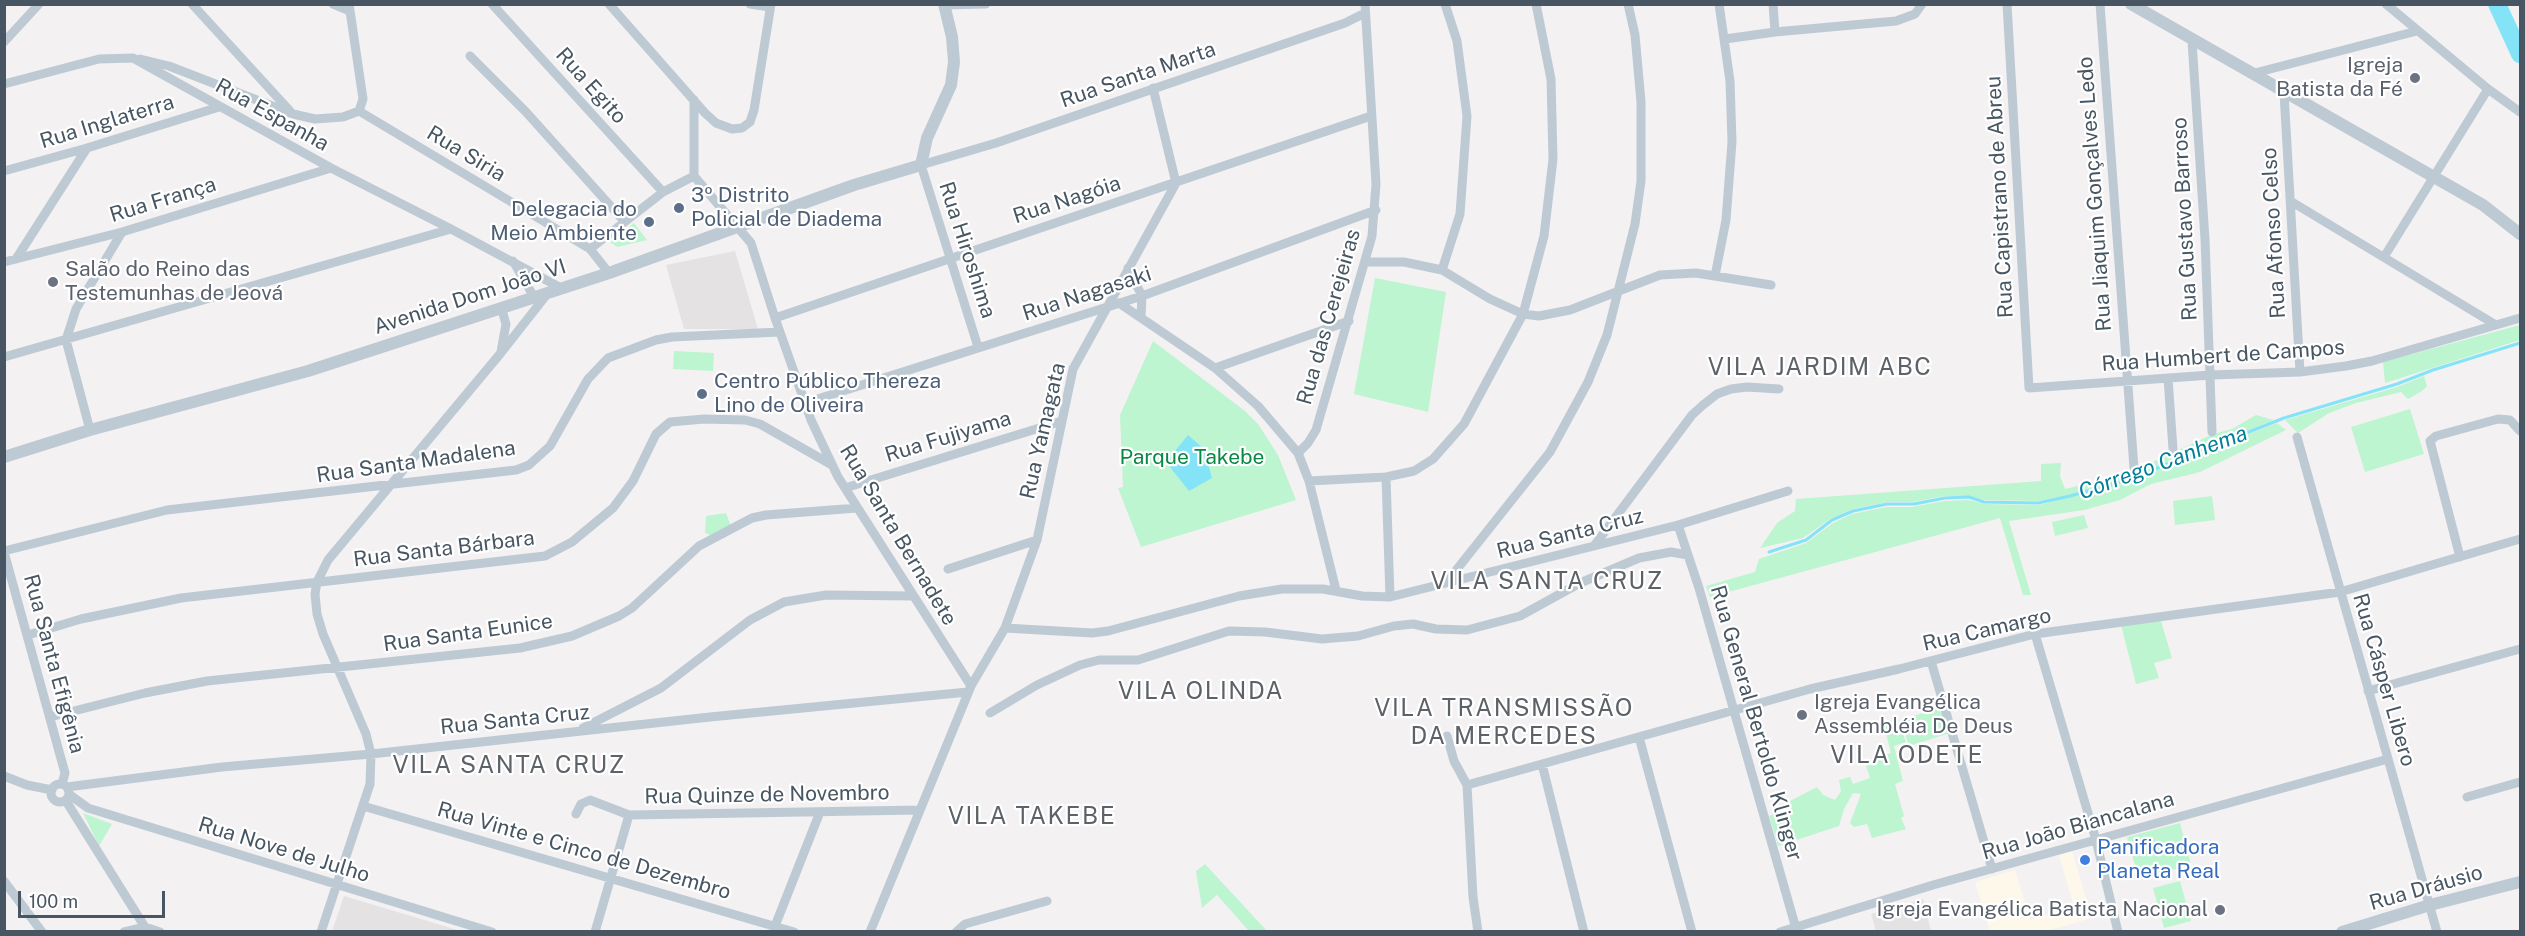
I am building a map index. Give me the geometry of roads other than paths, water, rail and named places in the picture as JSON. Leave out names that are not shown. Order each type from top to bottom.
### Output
[{"type":"street","points":[[4,42],[39,4]]},
{"type":"street","points":[[192,4],[293,114]]},
{"type":"street","points":[[4,84],[99,59],[133,58],[169,66],[293,114],[315,120],[330,120],[359,111],[363,93],[349,8],[333,4]]},
{"type":"street","name":"Rua Egito","points":[[492,4],[663,192]]},
{"type":"street","points":[[623,4],[611,7],[694,100],[717,123],[732,129],[742,128],[750,122],[754,110],[771,6],[750,4]]},
{"type":"street","points":[[921,165],[927,138],[951,85],[954,62],[952,37],[944,5],[986,4]]},
{"type":"street","points":[[1442,270],[1460,214],[1467,116],[1457,40],[1445,4]]},
{"type":"street","points":[[1309,481],[1386,477],[1414,471],[1425,466],[1464,424],[1522,314],[1544,236],[1553,159],[1551,79],[1536,4]]},
{"type":"street","points":[[1445,583],[1533,476],[1560,436],[1602,350],[1635,224],[1643,153],[1635,35],[1628,4]]},
{"type":"street","points":[[1715,276],[1726,220],[1732,142],[1725,39],[1719,4]]},
{"type":"street","points":[[1773,4],[1775,32]]},
{"type":"street","points":[[1725,39],[1896,21],[1915,14],[1922,4]]},
{"type":"street","name":"Rua Capistrano de Abreu","points":[[2007,4],[2030,388]]},
{"type":"street","name":"Rua Jiaquim Gonçalves Ledo","points":[[2100,4],[2134,468]]},
{"type":"street","points":[[2131,4],[2192,41],[2483,205],[2520,234]]},
{"type":"street","points":[[2386,4],[2488,89],[2520,112]]},
{"type":"street","name":"Rua Santa Marta","points":[[921,165],[996,143],[1345,23],[1365,9]]},
{"type":"street","name":"Rua das Cerejeiras","points":[[1298,453],[1316,430],[1367,262],[1376,210],[1365,9]]},
{"type":"street","points":[[2251,74],[2417,31]]},
{"type":"street","name":"Rua Gustavo Barroso","points":[[2192,41],[2211,375],[2212,432]]},
{"type":"street","points":[[470,56],[526,112],[624,221]]},
{"type":"street","name":"Rua Espanha","points":[[133,58],[331,168],[561,288]]},
{"type":"street","points":[[208,101],[216,83]]},
{"type":"street","points":[[1153,88],[1176,183]]},
{"type":"street","points":[[2384,257],[2431,177],[2488,89]]},
{"type":"street","name":"Rua Afonso Celso","points":[[2284,93],[2300,372]]},
{"type":"street","points":[[590,249],[663,192],[694,176],[694,100]]},
{"type":"street","name":"Rua Inglaterra","points":[[4,171],[219,107]]},
{"type":"street","name":"Rua Siria","points":[[359,111],[590,249],[609,273]]},
{"type":"street","name":"Rua Nagóia","points":[[775,318],[1371,116]]},
{"type":"street","points":[[15,259],[87,148]]},
{"type":"street","name":"Avenida Dom João VI","points":[[4,458],[90,430],[308,371],[609,273],[854,184],[921,165]]},
{"type":"street","name":"Rua Hiroshima","points":[[921,165],[978,347]]},
{"type":"street","name":"Rua França","points":[[4,262],[122,232],[331,168]]},
{"type":"street","name":"Rua Santa Bernadete","points":[[694,176],[751,243],[805,403],[832,465],[970,689]]},
{"type":"street","name":"Rua Yamagata","points":[[870,932],[970,689],[1005,628],[1037,540],[1073,369],[1176,183]]},
{"type":"street","points":[[2292,202],[2496,325]]},
{"type":"street","name":"Rua Nagasaki","points":[[805,403],[1142,296],[1376,210]]},
{"type":"street","points":[[4,357],[451,229]]},
{"type":"street","points":[[90,430],[66,340],[76,309],[122,232]]},
{"type":"street","points":[[513,261],[534,297]]},
{"type":"street","points":[[1367,262],[1404,262],[1442,270],[1490,299],[1522,314],[1552,315],[1660,275],[1696,273],[1771,285]]},
{"type":"street","points":[[1128,268],[1142,296],[1141,317]]},
{"type":"street","points":[[321,932],[370,784],[371,754],[366,734],[337,668],[317,614],[315,594],[317,582],[328,560],[548,293]]},
{"type":"street","points":[[1119,303],[1215,368],[1258,406],[1298,453],[1309,481],[1336,590]]},
{"type":"street","points":[[500,354],[506,324],[501,307]]},
{"type":"street","name":"Rua Humbert de Campos","points":[[2030,388],[2126,380],[2300,372],[2372,361],[2520,318]]},
{"type":"street","points":[[1215,368],[1349,321]]},
{"type":"street","points":[[506,324],[524,322]]},
{"type":"street","name":"Rua Santa Madalena","points":[[4,552],[159,512],[516,470],[529,465],[550,446],[588,379],[608,357],[620,351],[672,337],[780,332]]},
{"type":"street","points":[[2168,378],[2173,449]]},
{"type":"street","points":[[1594,546],[1692,415],[1702,405],[1717,394],[1731,389],[1747,387],[1779,389]]},
{"type":"street","name":"Rua Santa Bárbara","points":[[28,635],[81,619],[160,601],[545,556],[572,542],[614,508],[633,481],[656,434],[670,422],[704,419],[746,420],[760,424],[832,465]]},
{"type":"street","points":[[2460,557],[2430,441],[2436,436],[2498,419],[2510,420],[2520,431]]},
{"type":"street","name":"Rua Fujiyama","points":[[845,488],[1062,421]]},
{"type":"street","name":"Rua Cásper Libero","points":[[2297,437],[2437,932]]},
{"type":"street","points":[[1386,477],[1390,597]]},
{"type":"street","name":"Rua Santa Cruz","points":[[1005,628],[1100,632],[1258,592],[1282,589],[1336,590],[1362,596],[1390,597],[1677,525],[1788,491]]},
{"type":"street","name":"Rua Santa Eunice","points":[[51,717],[145,693],[207,681],[520,648],[572,636],[632,608],[699,546],[752,518],[766,514],[857,508]]},
{"type":"street","name":"Rua General Bertoldo Klinger","points":[[1677,525],[1734,711],[1796,929]]},
{"type":"street","points":[[948,569],[1037,540]]},
{"type":"street","name":"Rua Camargo","points":[[1467,785],[1810,689],[2036,634],[2340,592],[2520,540]]},
{"type":"street","name":"Rua Santa Efigênia","points":[[4,552],[51,717],[65,773],[66,792]]},
{"type":"street","points":[[990,713],[1037,685],[1080,664],[1099,660],[1138,660],[1229,631],[1265,632],[1322,639],[1358,636],[1394,626],[1413,624],[1436,629],[1467,630],[1520,616],[1580,583],[1639,558],[1671,552],[1688,555]]},
{"type":"street","points":[[579,731],[661,688],[750,620],[784,602],[826,595],[912,596]]},
{"type":"street","points":[[2036,634],[2096,840],[2118,932]]},
{"type":"street","points":[[2368,691],[2520,649]]},
{"type":"street","points":[[1931,661],[1992,869]]},
{"type":"street","name":"Rua Santa Cruz","points":[[66,792],[222,767],[371,754],[970,689]]},
{"type":"street","points":[[1447,736],[1454,761],[1467,785],[1473,897],[1478,932]]},
{"type":"street","points":[[1639,737],[1692,932]]},
{"type":"street","name":"Rua João Biancalana","points":[[1780,932],[1992,869],[2388,759]]},
{"type":"street","points":[[1542,764],[1584,932]]},
{"type":"street","points":[[4,776],[27,785],[52,790]]},
{"type":"street","points":[[2467,797],[2520,782]]},
{"type":"street","points":[[66,792],[60,803],[54,801],[51,796],[56,785],[66,792],[147,929]]},
{"type":"street","name":"Rua Nove de Julho","points":[[66,792],[88,808],[492,932]]},
{"type":"street","points":[[576,814],[581,804],[590,800],[629,815]]},
{"type":"street","name":"Rua Vinte e Cinco de Dezembro","points":[[363,806],[794,932]]},
{"type":"street","name":"Rua Quinze de Novembro","points":[[595,932],[629,815],[919,810]]},
{"type":"street","points":[[775,926],[820,812]]},
{"type":"street","points":[[4,881],[42,932]]},
{"type":"street","name":"Rua Dráusio","points":[[2342,932],[2430,905],[2520,882]]},
{"type":"street","points":[[956,932],[964,924],[1047,902]]},
{"type":"street","points":[[124,932],[147,929],[160,932]]},
{"type":"water","points":[[1188,435],[1204,449],[1212,478],[1189,491],[1166,462]]},
{"type":"waterway","points":[[2497,4],[2520,54]]},
{"type":"waterway","name":"Córrego Canhema","points":[[1769,552],[1806,540],[1832,520],[1853,511],[1887,504],[1914,504],[1945,498],[1969,497],[1984,502],[2038,503],[2070,496],[2127,480],[2284,418],[2397,384],[2433,370],[2520,343]]},
{"type":"place","name":"Igreja Batista da Fé","points":[[2415,78]]},
{"type":"place","name":"3º Distrito Policial de Diadema","points":[[679,208]]},
{"type":"place","name":"Delegacia do Meio Ambiente","points":[[649,222]]},
{"type":"place","name":"Salão do Reino das Testemunhas de Jeová","points":[[53,282]]},
{"type":"place","name":"Centro Público Thereza Lino de Oliveira","points":[[702,394]]},
{"type":"place","name":"Igreja Evangélica Assembléia De Deus","points":[[1802,715]]},
{"type":"place","name":"Panificadora Planeta Real","points":[[2085,860]]},
{"type":"place","name":"Igreja Evangélica Batista Nacional","points":[[2220,910]]},
{"type":"district","name":"VILA JARDIM ABC","points":[[1820,368]]},
{"type":"district","name":"VILA SANTA CRUZ","points":[[1547,582]]},
{"type":"district","name":"VILA OLINDA","points":[[1201,692]]},
{"type":"district","name":"VILA TRANSMISSÃO DA MERCEDES","points":[[1504,723]]},
{"type":"district","name":"VILA ODETE","points":[[1907,756]]},
{"type":"district","name":"VILA SANTA CRUZ","points":[[509,766]]},
{"type":"district","name":"VILA TAKEBE","points":[[1032,817]]},
{"type":"park label","name":"Parque Takebe","points":[[1192,458]]}]
